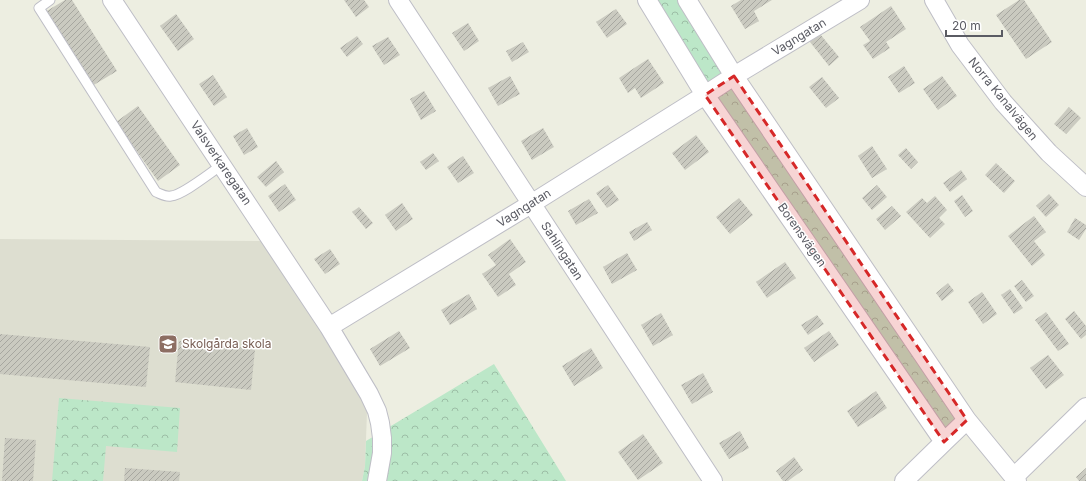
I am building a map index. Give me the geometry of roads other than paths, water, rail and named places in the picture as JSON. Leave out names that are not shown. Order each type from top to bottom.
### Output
[{"type":"street","name":"Valsverkaregatan","points":[[112,0],[329,327]]},
{"type":"street","name":"Sahlingatan","points":[[398,0],[712,481]]},
{"type":"street","name":"Borensvägen","points":[[647,0],[705,95],[944,442]]},
{"type":"street","points":[[687,0],[734,76],[967,420],[1015,479],[1086,406]]},
{"type":"street","name":"Vagngatan","points":[[329,327],[531,204],[734,76],[860,0]]},
{"type":"street","name":"Norra Kanalvägen","points":[[934,0],[960,45],[1003,102],[1049,153],[1086,187]]},
{"type":"street","points":[[329,327],[369,394],[377,411],[382,438],[382,452],[377,481]]},
{"type":"street","points":[[904,481],[967,420]]},
{"type":"lane","points":[[50,0],[38,8],[156,192],[164,196],[180,194],[222,165]]},
{"type":"place","name":"Skolgårda skola","points":[[168,344]]}]
